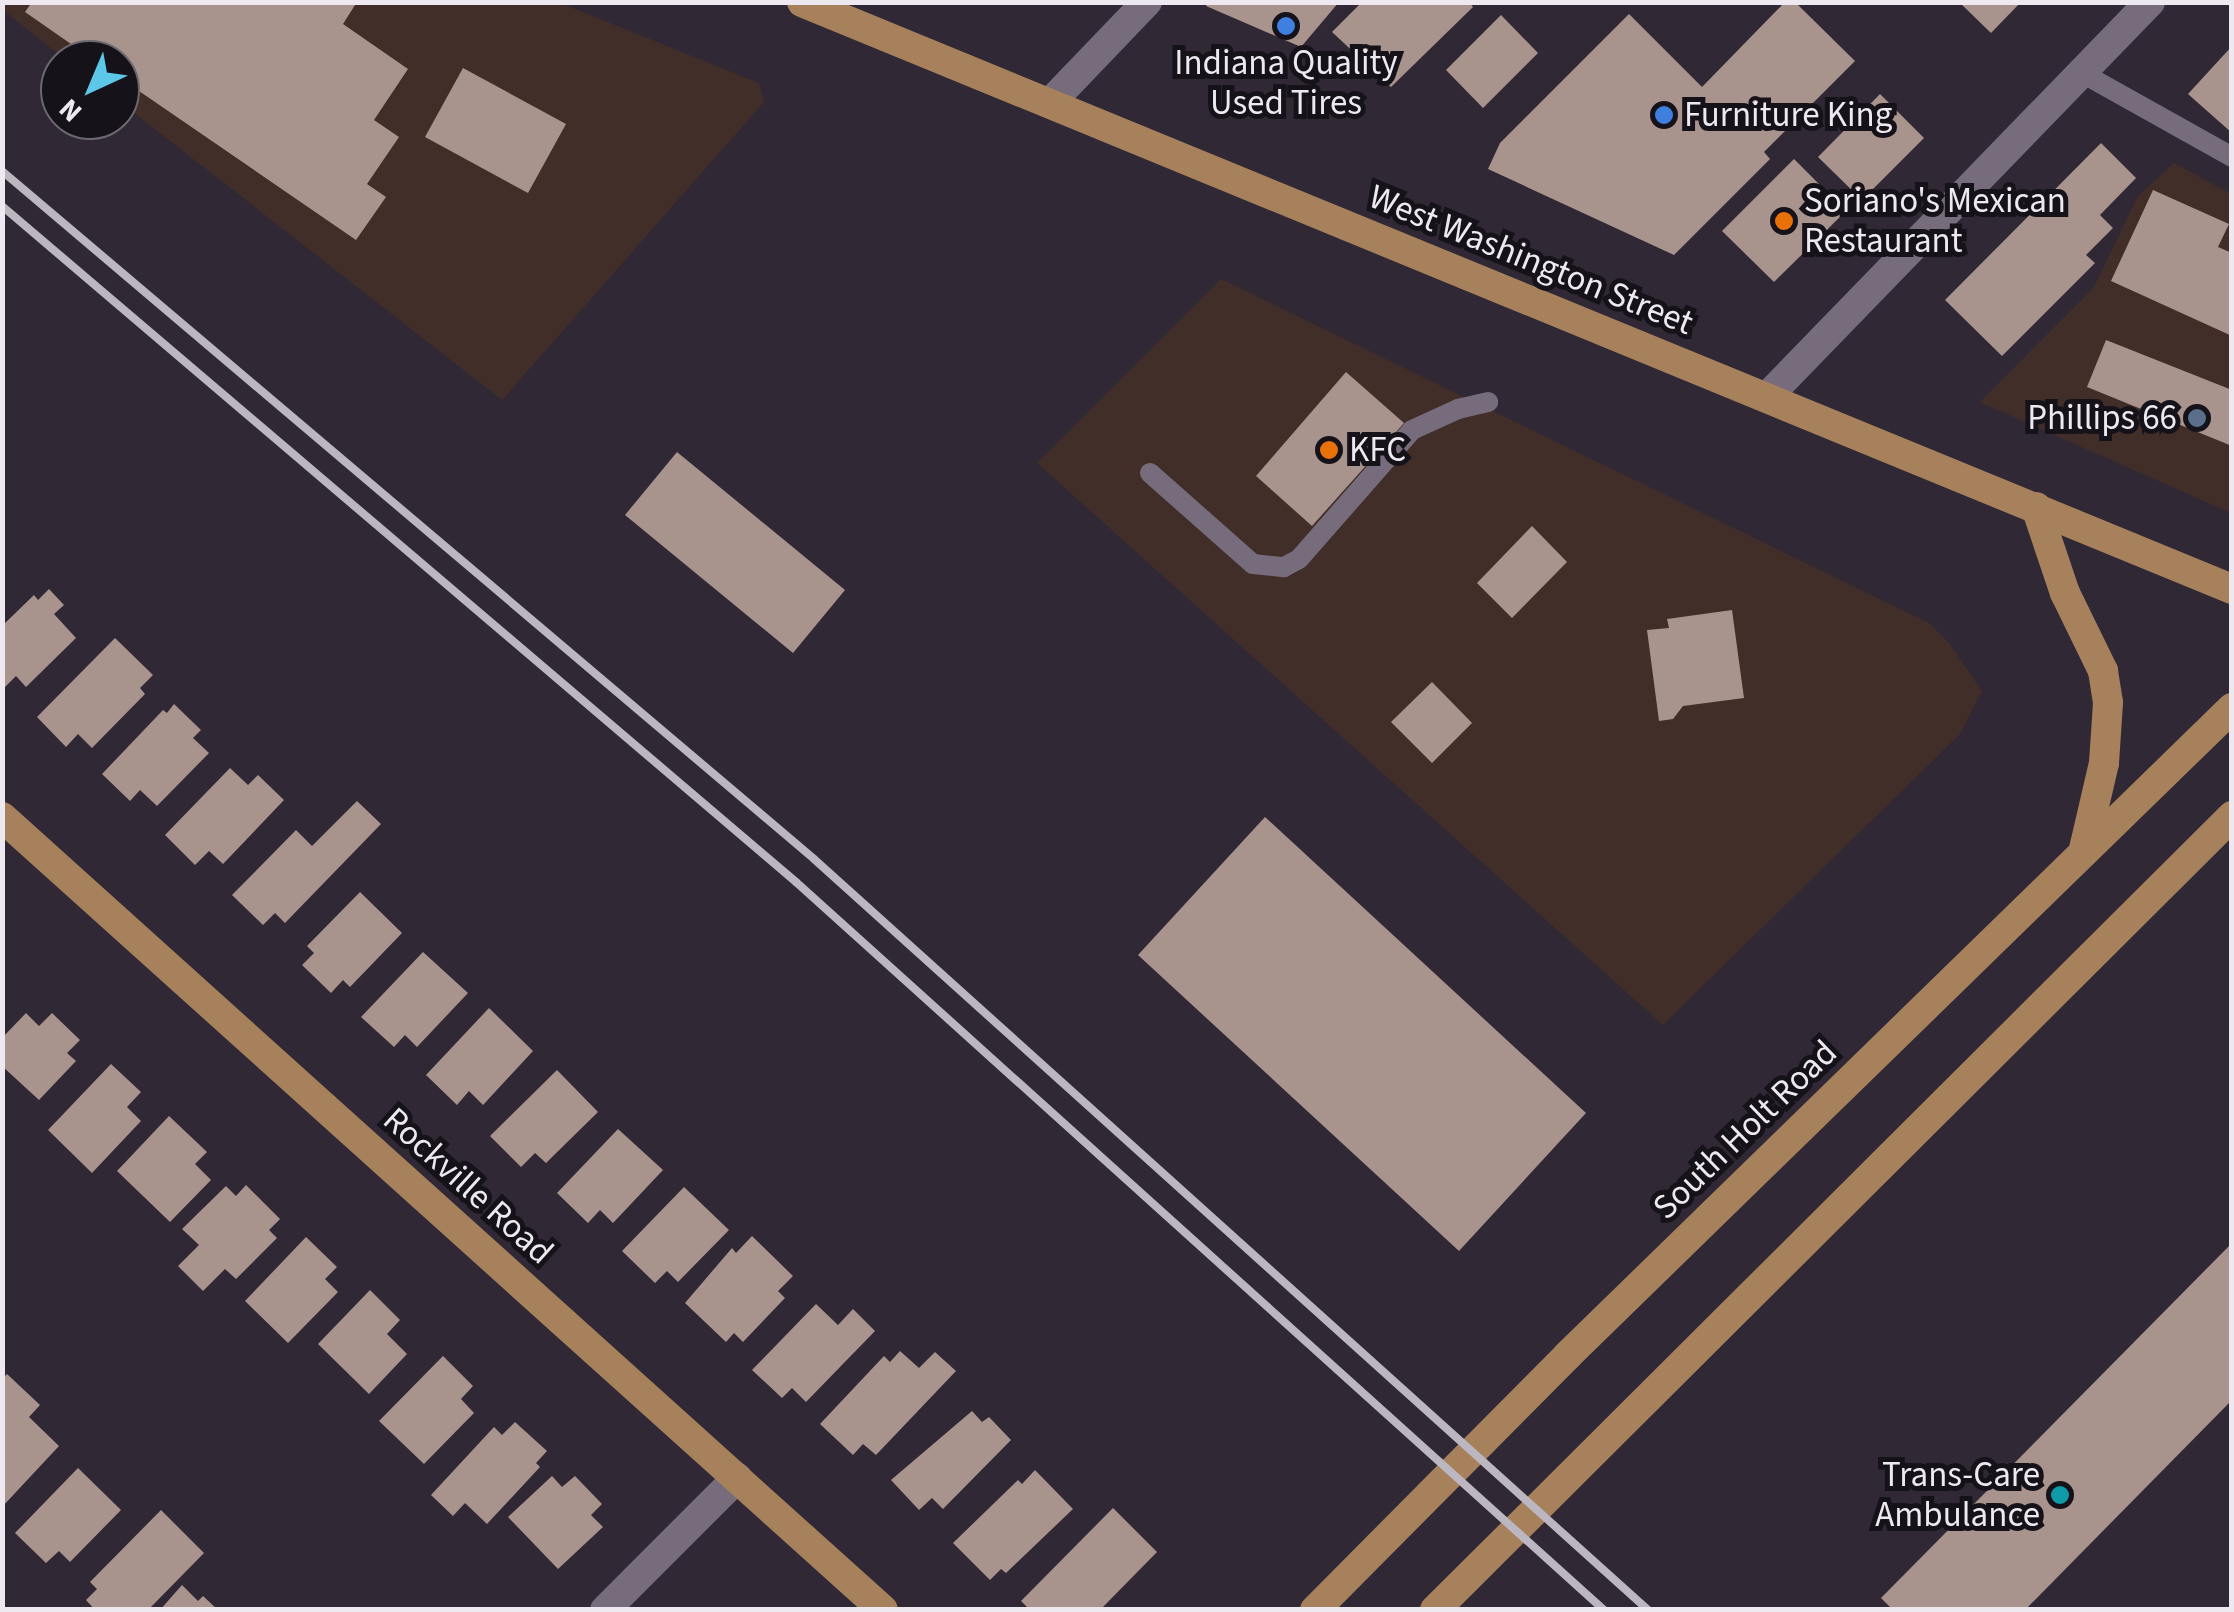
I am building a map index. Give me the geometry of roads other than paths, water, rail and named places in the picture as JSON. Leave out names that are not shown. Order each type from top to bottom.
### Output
[{"type":"main road","name":"West Washington Street","points":[[802,2],[2232,589]]},
{"type":"main road","points":[[2036,507],[2066,592],[2103,672],[2108,703],[2104,763],[2082,853]]},
{"type":"main road","name":"South Holt Road","points":[[1315,1610],[2232,708]]},
{"type":"main road","points":[[1435,1610],[2232,816]]},
{"type":"main road","name":"Rockville Road","points":[[2,817],[884,1610]]},
{"type":"street","points":[[1050,103],[1147,2]]},
{"type":"street","points":[[1767,398],[2150,2]]},
{"type":"street","points":[[605,1610],[737,1478]]},
{"type":"lane","points":[[2082,73],[2232,157]]},
{"type":"lane","points":[[1150,473],[1253,564],[1284,567],[1299,559],[1412,430],[1458,409],[1488,402]]},
{"type":"railway","points":[[2,171],[814,859],[1648,1610]]},
{"type":"railway","points":[[2,206],[796,882],[1604,1610]]},
{"type":"place","name":"Indiana Quality Used Tires","points":[[1286,26]]},
{"type":"place","name":"Furniture King","points":[[1664,115]]},
{"type":"place","name":"Soriano's Mexican Restaurant","points":[[1784,221]]},
{"type":"place","name":"Phillips 66","points":[[2197,418]]},
{"type":"place","name":"KFC","points":[[1329,450]]},
{"type":"place","name":"Trans-Care Ambulance","points":[[2060,1495]]}]
